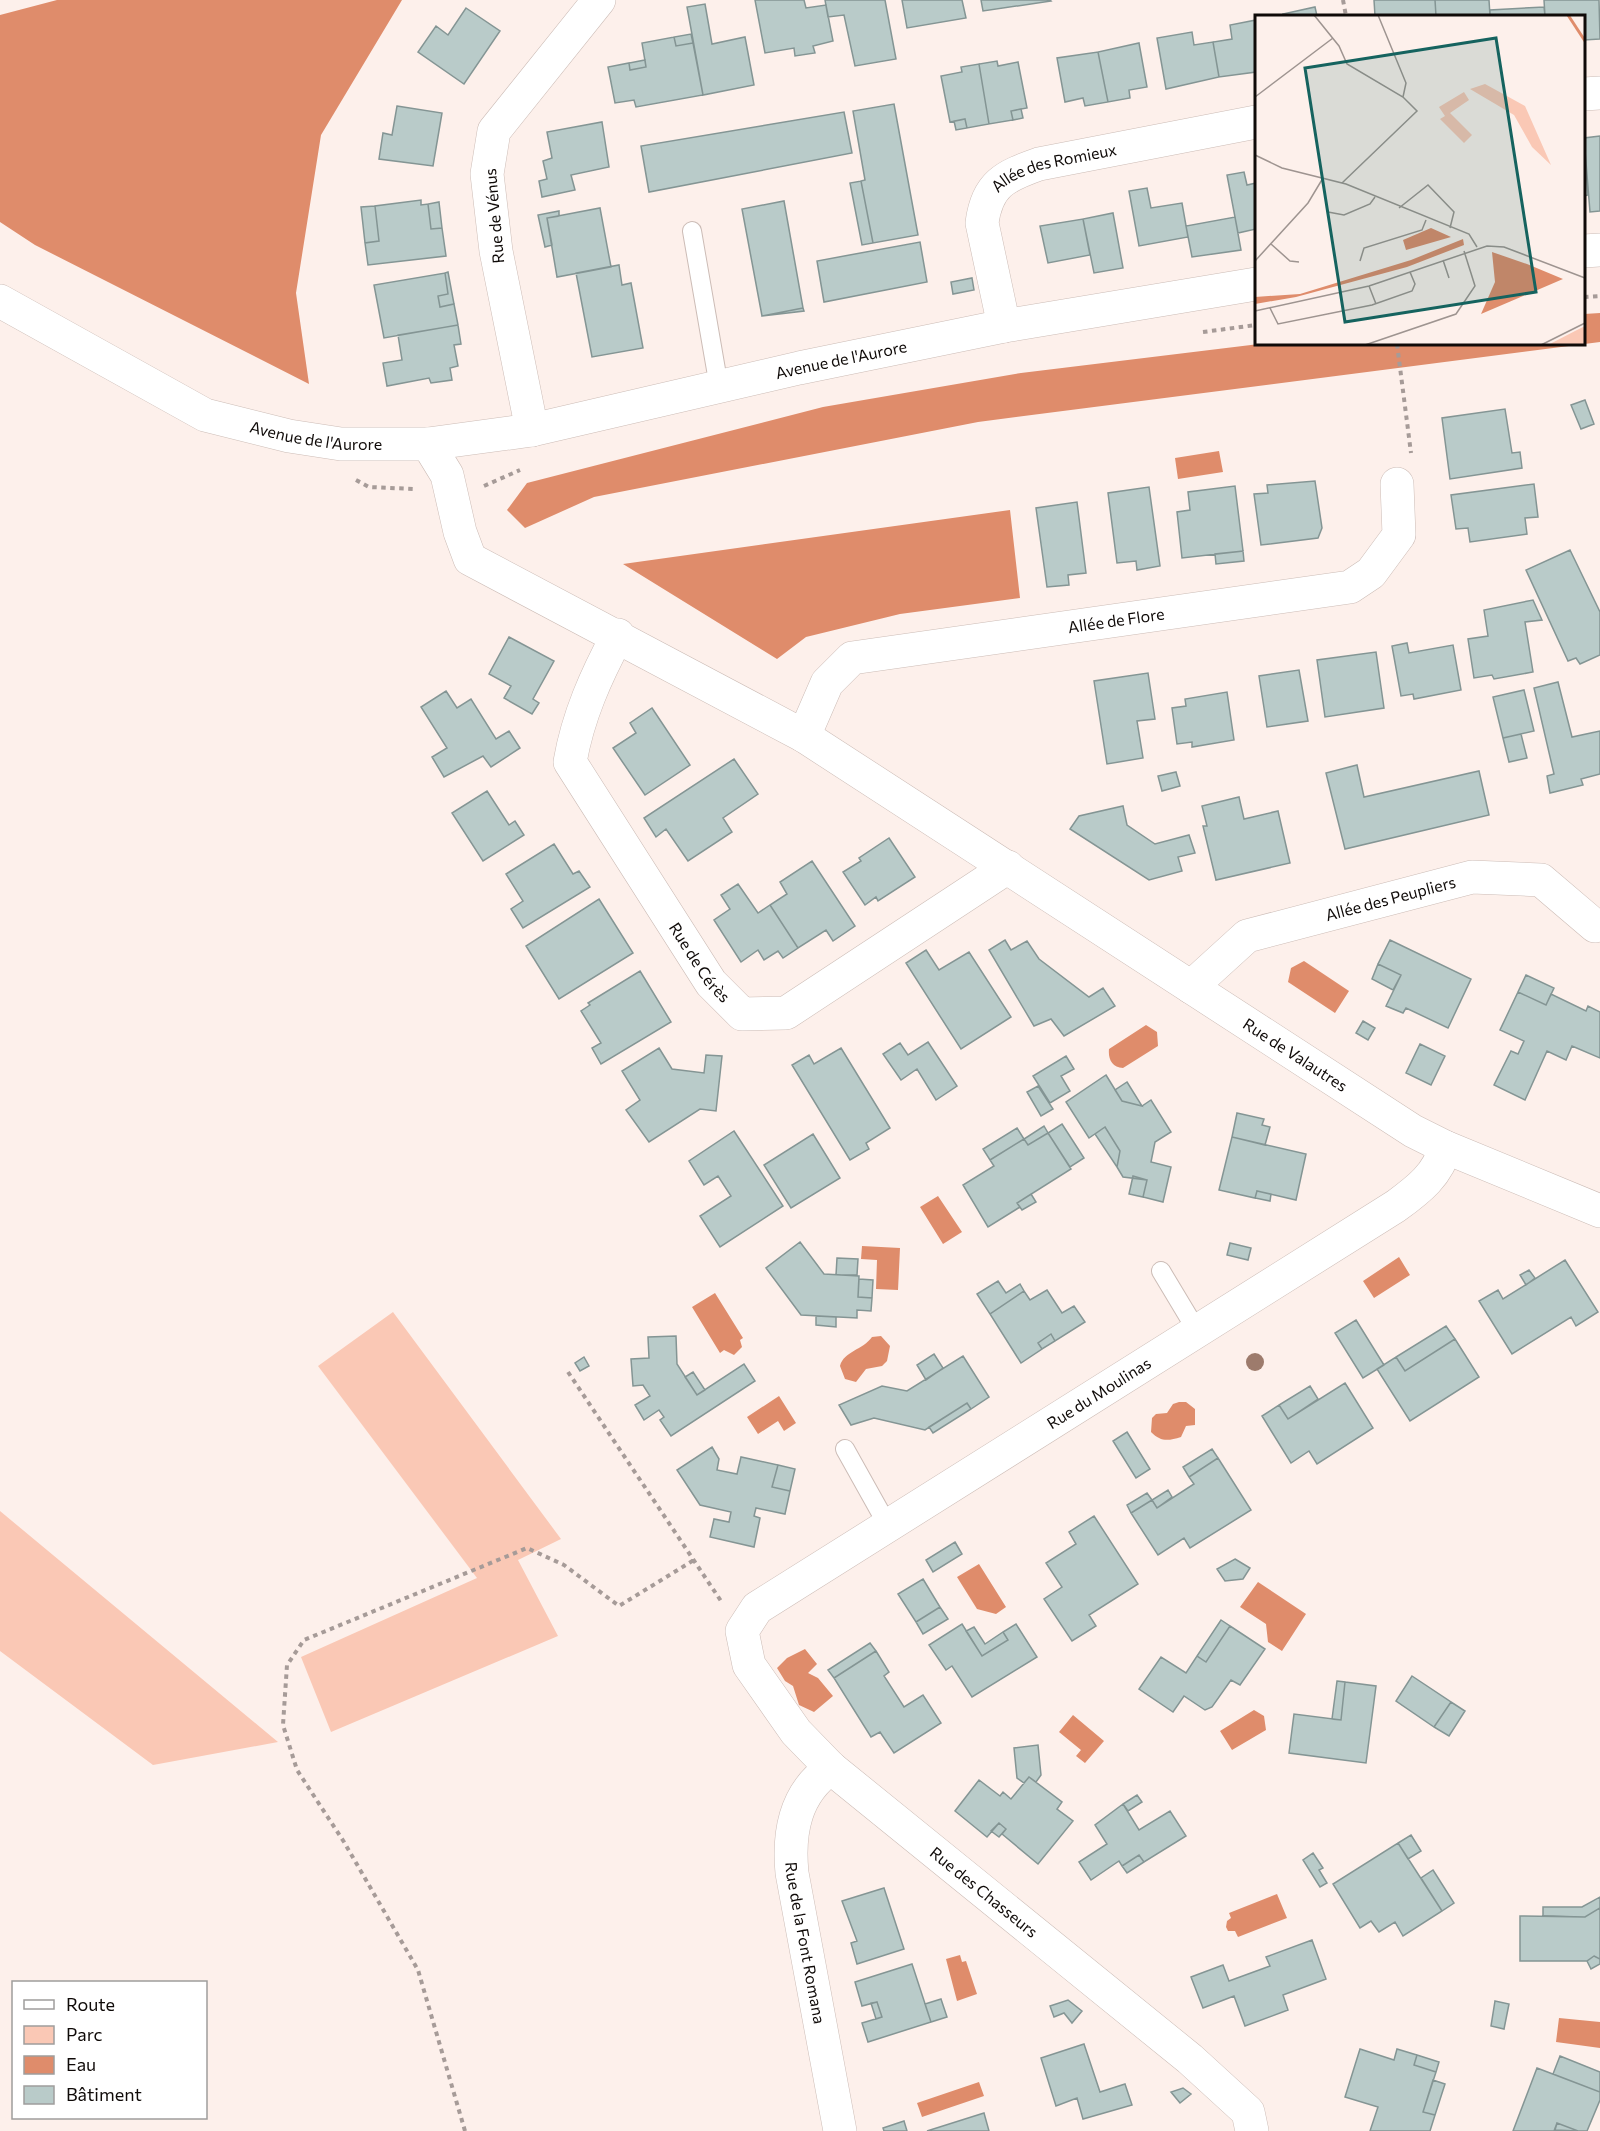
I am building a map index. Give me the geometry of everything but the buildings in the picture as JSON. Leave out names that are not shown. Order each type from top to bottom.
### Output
[{"type":"street","name":"Rue de Vénus","points":[[532,430],[496,251],[487,174],[490,152],[494,131],[599,0]]},
{"type":"street","points":[[1585,94],[1600,93]]},
{"type":"street","name":"Allée des Romieux","points":[[1004,326],[982,223],[984,206],[1003,179],[1010,174],[1039,164],[1255,122]]},
{"type":"street","points":[[1585,251],[1600,250]]},
{"type":"street","name":"Avenue de l'Aurore","points":[[0,301],[205,415],[289,436],[341,444],[428,444],[532,430],[718,387],[1004,326],[1255,284]]},
{"type":"street","name":"Rue de Valautres","points":[[428,444],[447,475],[459,532],[470,559],[618,635],[804,736],[1413,1131],[1445,1147],[1599,1208]]},
{"type":"street","name":"Allée de Flore","points":[[804,736],[827,683],[852,658],[1350,588],[1371,573],[1398,535],[1397,484]]},
{"type":"street","name":"Rue de Cérès","points":[[618,635],[599,670],[576,726],[570,762],[711,983],[742,1014],[786,1012],[1008,867]]},
{"type":"street","name":"Allée des Peupliers","points":[[1191,987],[1247,936],[1472,878],[1541,880],[1596,926]]},
{"type":"street","name":"Rue du Moulinas","points":[[742,1631],[757,1608],[1418,1191],[1442,1163],[1445,1147]]},
{"type":"street","name":"Rue des Chasseurs","points":[[742,1631],[750,1665],[796,1732],[831,1768],[1190,2059],[1248,2112],[1252,2131]]},
{"type":"street","name":"Rue de la Font Romana","points":[[831,1768],[808,1788],[795,1815],[789,1845],[792,1873],[840,2131]]},
{"type":"lane","points":[[692,231],[718,387]]},
{"type":"lane","points":[[1161,1271],[1197,1331]]},
{"type":"lane","points":[[845,1449],[888,1526]]},
{"type":"path","points":[[1343,0],[1346,15]]},
{"type":"path","points":[[1585,297],[1600,296]]},
{"type":"path","points":[[1200,332],[1255,325]]},
{"type":"path","points":[[1397,345],[1408,415]]},
{"type":"path","points":[[480,488],[525,468]]},
{"type":"path","points":[[568,1372],[742,1631]]},
{"type":"path","points":[[465,2131],[418,1970],[344,1842],[297,1770],[283,1725],[287,1665],[304,1640],[527,1548],[564,1565],[619,1606],[694,1560]]},
{"type":"green space","points":[[393,1312],[561,1539],[518,1560],[558,1636],[331,1732],[301,1657],[477,1578],[318,1366]]},
{"type":"green space","points":[[0,1511],[278,1742],[153,1765],[0,1651]]},
{"type":"water","points":[[57,0],[402,0],[321,135],[296,293],[309,384],[35,245],[0,222],[0,15]]},
{"type":"water","points":[[1600,313],[1600,342],[1585,344],[1585,314]]},
{"type":"water","points":[[1255,344],[1577,345],[978,422],[594,497],[525,528],[507,510],[527,483],[823,407],[1021,373]]},
{"type":"water","points":[[1219,451],[1223,472],[1178,479],[1175,458]]},
{"type":"water","points":[[1010,510],[1020,598],[900,614],[806,637],[777,659],[623,564]]},
{"type":"water","points":[[1304,961],[1349,991],[1335,1013],[1288,982],[1291,968]]},
{"type":"water","points":[[1146,1025],[1157,1032],[1158,1046],[1123,1068],[1113,1064],[1109,1056],[1109,1049]]},
{"type":"water","points":[[938,1196],[962,1232],[943,1244],[920,1207]]},
{"type":"water","points":[[862,1246],[900,1248],[898,1290],[876,1289],[877,1260],[861,1259]]},
{"type":"water","points":[[1399,1257],[1410,1275],[1374,1298],[1363,1281]]},
{"type":"water","points":[[715,1293],[743,1338],[740,1340],[742,1347],[734,1355],[724,1350],[720,1353],[692,1307]]},
{"type":"water","points":[[881,1336],[890,1346],[887,1361],[882,1366],[866,1369],[856,1382],[845,1379],[840,1366],[845,1357],[872,1337]]},
{"type":"water","points":[[779,1396],[796,1423],[784,1431],[778,1421],[758,1434],[747,1417]]},
{"type":"water","points":[[1186,1402],[1195,1409],[1195,1425],[1186,1426],[1181,1437],[1168,1440],[1158,1438],[1151,1432],[1152,1418],[1156,1414],[1167,1413],[1173,1404]]},
{"type":"water","points":[[979,1564],[1006,1607],[996,1614],[977,1609],[957,1577]]},
{"type":"water","points":[[1258,1582],[1306,1614],[1282,1651],[1268,1642],[1266,1624],[1240,1607]]},
{"type":"water","points":[[805,1649],[817,1664],[808,1673],[818,1678],[833,1696],[814,1712],[799,1705],[793,1686],[785,1681],[777,1668],[787,1658]]},
{"type":"water","points":[[1254,1710],[1264,1716],[1266,1730],[1232,1750],[1220,1731]]},
{"type":"water","points":[[1073,1715],[1104,1741],[1085,1763],[1076,1756],[1081,1750],[1059,1732]]},
{"type":"water","points":[[1277,1894],[1287,1918],[1238,1937],[1235,1931],[1228,1931],[1227,1921],[1231,1918],[1229,1913]]},
{"type":"water","points":[[960,1955],[962,1962],[966,1961],[977,1994],[957,2001],[946,1959]]},
{"type":"water","points":[[1559,2018],[1600,2022],[1600,2048],[1556,2042]]},
{"type":"water","points":[[979,2082],[984,2096],[922,2117],[917,2103]]}]
